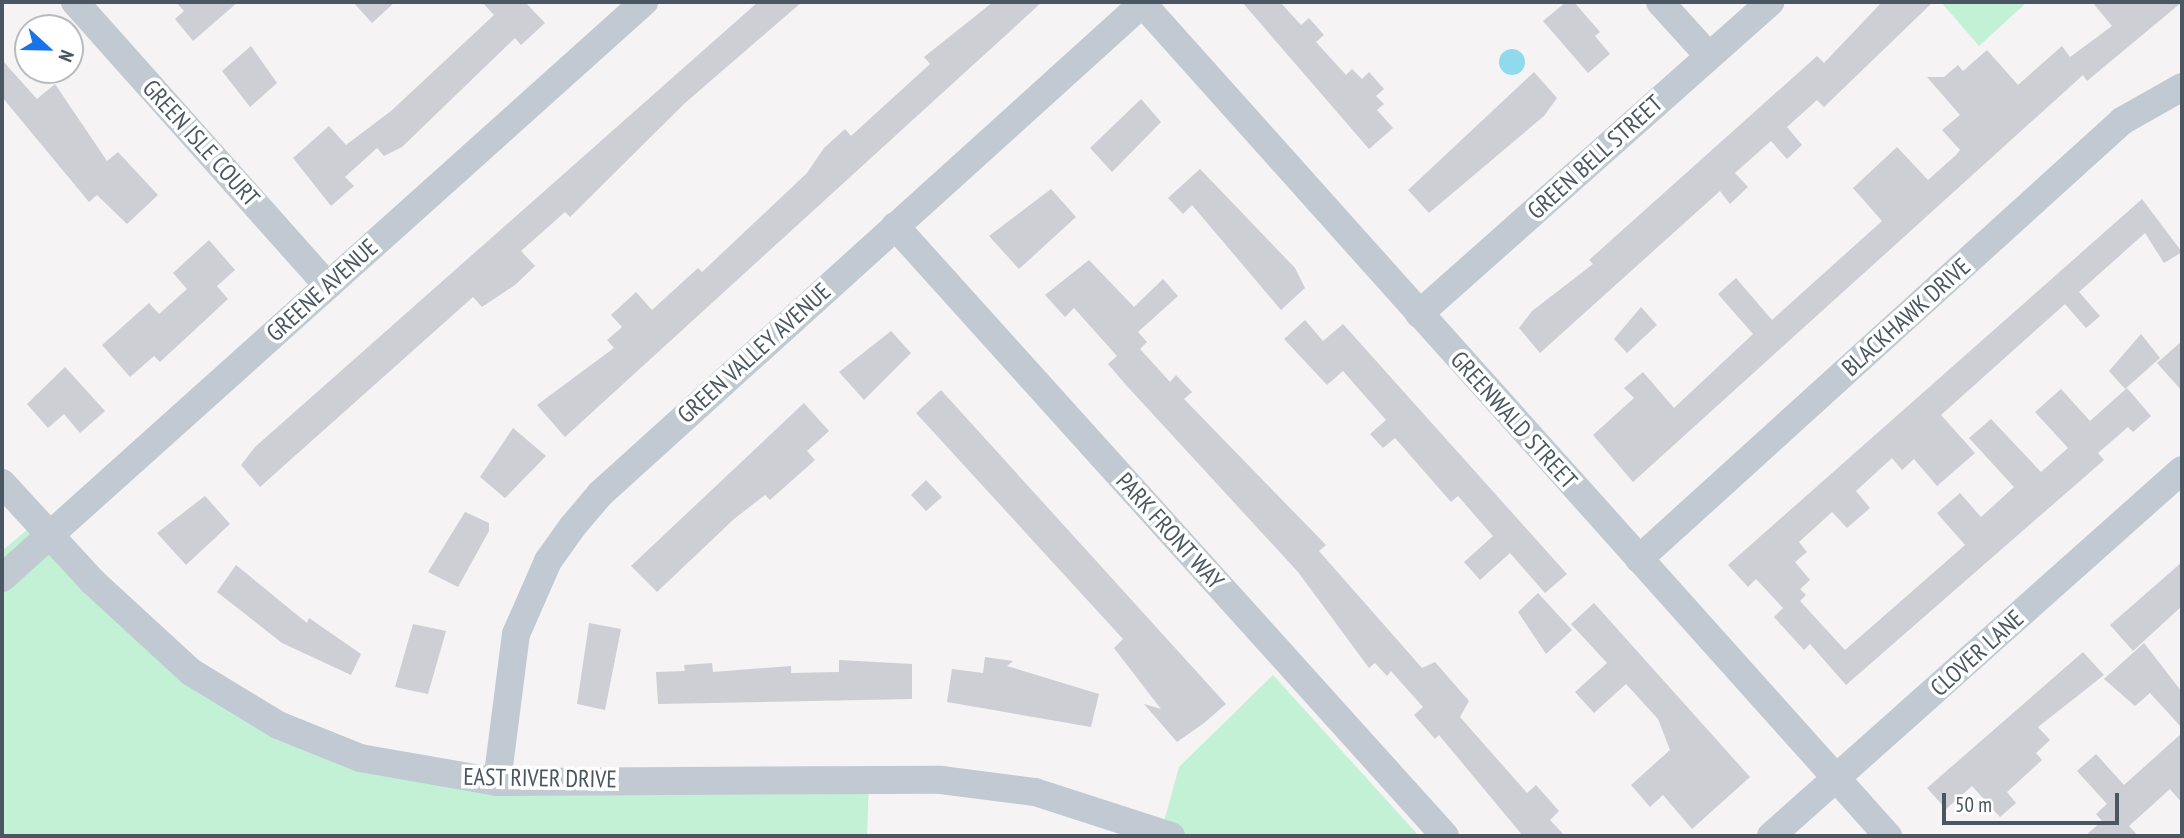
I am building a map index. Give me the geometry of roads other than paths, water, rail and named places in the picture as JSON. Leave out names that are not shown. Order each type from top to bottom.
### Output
[{"type":"street","name":"GREEN ISLE COURT","points":[[75,2],[327,285]]},
{"type":"street","points":[[1660,2],[1709,55]]},
{"type":"street","name":"GREEN BELL STREET","points":[[1419,314],[1771,2]]},
{"type":"street","name":"GREEN VALLEY AVENUE","points":[[497,782],[516,634],[542,573],[573,526],[600,494],[1142,3]]},
{"type":"street","name":"GREENWALD STREET","points":[[1142,3],[1888,836]]},
{"type":"street","name":"GREENE AVENUE","points":[[2,578],[327,285],[626,7]]},
{"type":"street","name":"BLACKHAWK DRIVE","points":[[1639,559],[2122,121],[2182,87]]},
{"type":"street","name":"PARK FRONT WAY","points":[[895,226],[1445,836]]},
{"type":"street","name":"CLOVER LANE","points":[[1771,836],[2182,470]]},
{"type":"street","name":"EAST RIVER DRIVE","points":[[2,483],[48,537],[191,672],[278,725],[360,758],[497,782],[942,780],[1035,792],[1171,836]]},
{"type":"water","points":[[1512,49],[1522,52],[1525,62],[1522,72],[1512,75],[1502,72],[1499,62],[1502,52]]}]
